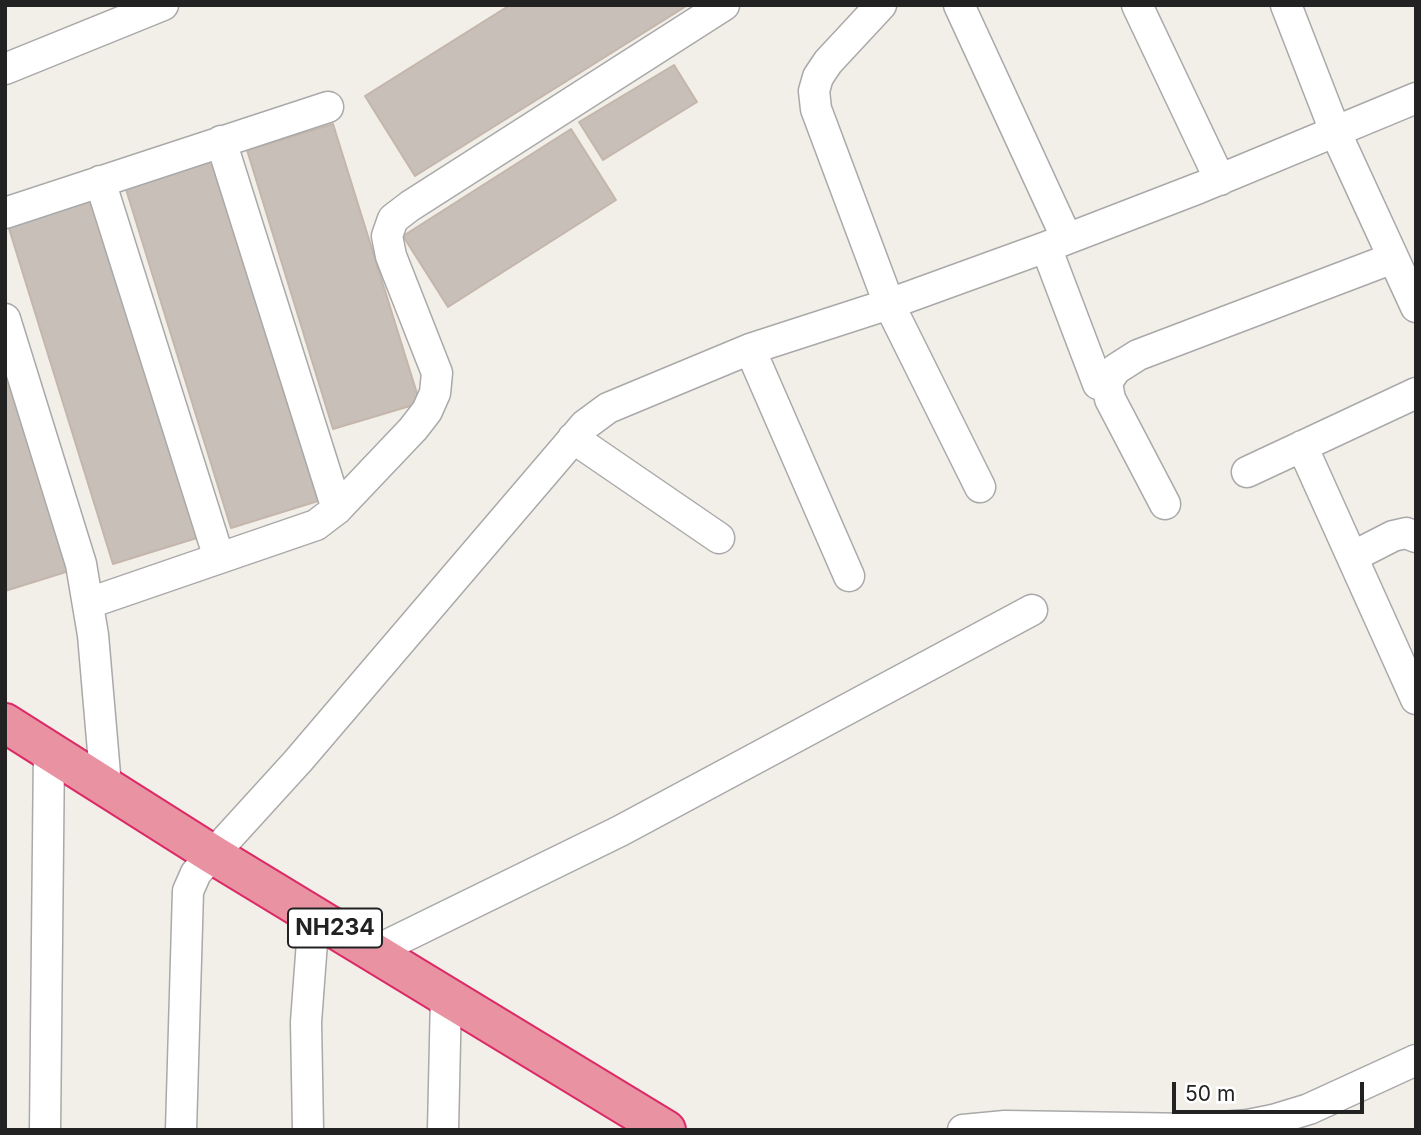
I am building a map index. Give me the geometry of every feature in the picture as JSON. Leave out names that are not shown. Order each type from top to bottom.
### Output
[{"type":"highway","name":"NH234","points":[[5,723],[212,854],[666,1130]]},
{"type":"street","points":[[5,69],[163,5]]},
{"type":"street","points":[[89,603],[316,525],[337,509],[413,429],[427,411],[435,393],[437,373],[391,256],[387,236],[393,219],[724,5]]},
{"type":"street","points":[[881,5],[828,62],[818,77],[814,91],[816,109],[889,304],[980,486]]},
{"type":"street","points":[[959,5],[1056,243],[1097,384]]},
{"type":"street","points":[[1137,5],[1220,180]]},
{"type":"street","points":[[1286,5],[1335,131],[1416,307]]},
{"type":"street","points":[[181,1130],[188,891],[196,873],[298,761],[585,425],[608,408],[750,349],[889,304],[1056,243],[1220,180],[1416,98]]},
{"type":"street","points":[[5,213],[328,107]]},
{"type":"street","points":[[222,141],[337,509]]},
{"type":"street","points":[[100,181],[219,558]]},
{"type":"street","points":[[1166,504],[1110,399],[1107,382],[1116,369],[1138,355],[1393,258]]},
{"type":"street","points":[[5,319],[81,564],[89,603],[106,786]]},
{"type":"street","points":[[750,349],[849,576]]},
{"type":"street","points":[[1247,471],[1416,393]]},
{"type":"street","points":[[573,438],[719,538]]},
{"type":"street","points":[[1302,446],[1416,699]]},
{"type":"street","points":[[1352,557],[1394,536],[1406,533],[1416,537]]},
{"type":"street","points":[[373,952],[620,831],[1032,610]]},
{"type":"street","points":[[45,1130],[49,750]]},
{"type":"street","points":[[308,1130],[306,1022],[314,915]]},
{"type":"street","points":[[443,1130],[446,996]]},
{"type":"street","points":[[963,1130],[1005,1126],[1194,1129],[1248,1125],[1273,1121],[1309,1109],[1416,1060]]},
{"type":"building","points":[[510,5],[688,5],[415,176],[365,96]]},
{"type":"building","points":[[674,65],[697,102],[603,160],[579,122]]},
{"type":"building","points":[[333,124],[420,403],[333,429],[247,150]]},
{"type":"building","points":[[571,129],[616,200],[448,307],[403,236]]},
{"type":"building","points":[[212,160],[318,501],[231,528],[125,186]]},
{"type":"building","points":[[93,196],[200,537],[113,564],[7,222]]},
{"type":"building","points":[[5,366],[69,571],[5,591]]}]
